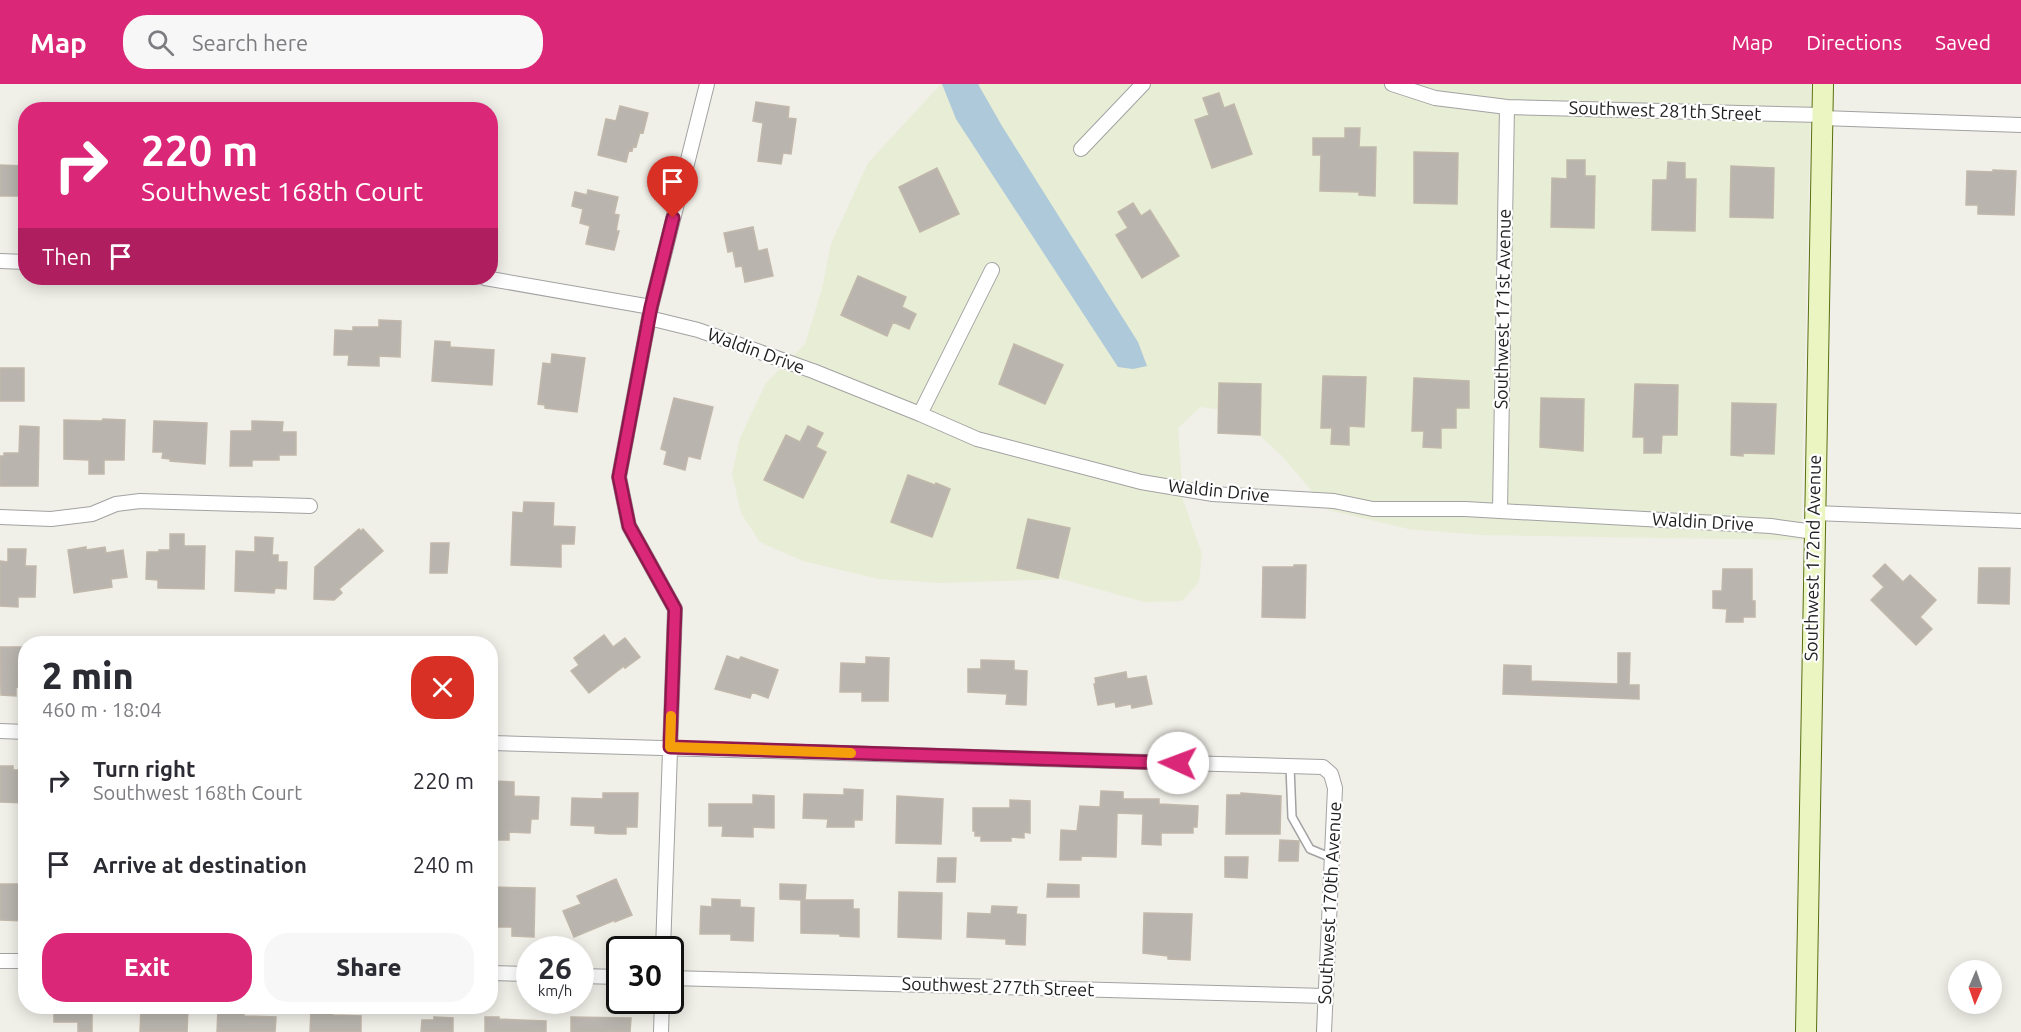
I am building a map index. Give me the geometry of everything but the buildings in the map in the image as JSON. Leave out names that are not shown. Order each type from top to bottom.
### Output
[{"type":"street","points":[[663,936],[675,609],[629,526],[619,477],[650,313],[707,84]]},
{"type":"street","points":[[1081,149],[1143,84]]},
{"type":"street","name":"Southwest 281th Street","points":[[1392,84],[1435,98],[1507,107],[1822,116],[2021,125]]},
{"type":"street","name":"Southwest 172nd Avenue","points":[[1806,1032],[1823,84]]},
{"type":"street","name":"Southwest 171st Avenue","points":[[1500,510],[1507,107]]},
{"type":"street","points":[[0,261],[18,262]]},
{"type":"street","points":[[921,414],[992,270]]},
{"type":"street","name":"Waldin Drive","points":[[498,281],[650,313],[813,371],[977,439],[1141,482],[1213,494],[1334,501],[1373,509],[1465,508],[1772,526],[1814,523],[2021,521]]},
{"type":"street","points":[[0,517],[51,519],[92,514],[116,504],[140,501],[310,506]]},
{"type":"street","points":[[0,731],[18,732]]},
{"type":"street","points":[[498,743],[1290,766]]},
{"type":"street","name":"Southwest 170th Avenue","points":[[1290,766],[1323,767],[1331,774],[1335,788],[1324,1032]]},
{"type":"street","points":[[0,961],[18,961]]},
{"type":"street","points":[[498,973],[516,974]]},
{"type":"street","name":"Southwest 277th Street","points":[[684,978],[1325,996]]},
{"type":"street","points":[[661,1032],[662,1014]]},
{"type":"lane","points":[[1290,766],[1292,817],[1310,849],[1332,858]]},
{"type":"green space","points":[[941,84],[1811,84],[1801,540],[1482,535],[1409,529],[1328,510],[1282,456],[1233,411],[1200,407],[1178,428],[1183,500],[1202,554],[1199,582],[1182,601],[1144,602],[1062,579],[940,583],[879,579],[803,561],[760,542],[741,513],[732,474],[740,438],[766,383],[805,344],[822,289],[831,244],[868,163]]},
{"type":"water","points":[[942,84],[978,84],[1138,342],[1147,366],[1133,369],[1118,367],[956,119]]},
{"type":"slow traffic","points":[[671,716],[670,747],[851,753]]},
{"type":"route","points":[[673,218],[651,307],[619,477],[629,526],[675,609],[670,747],[1178,763]]}]
